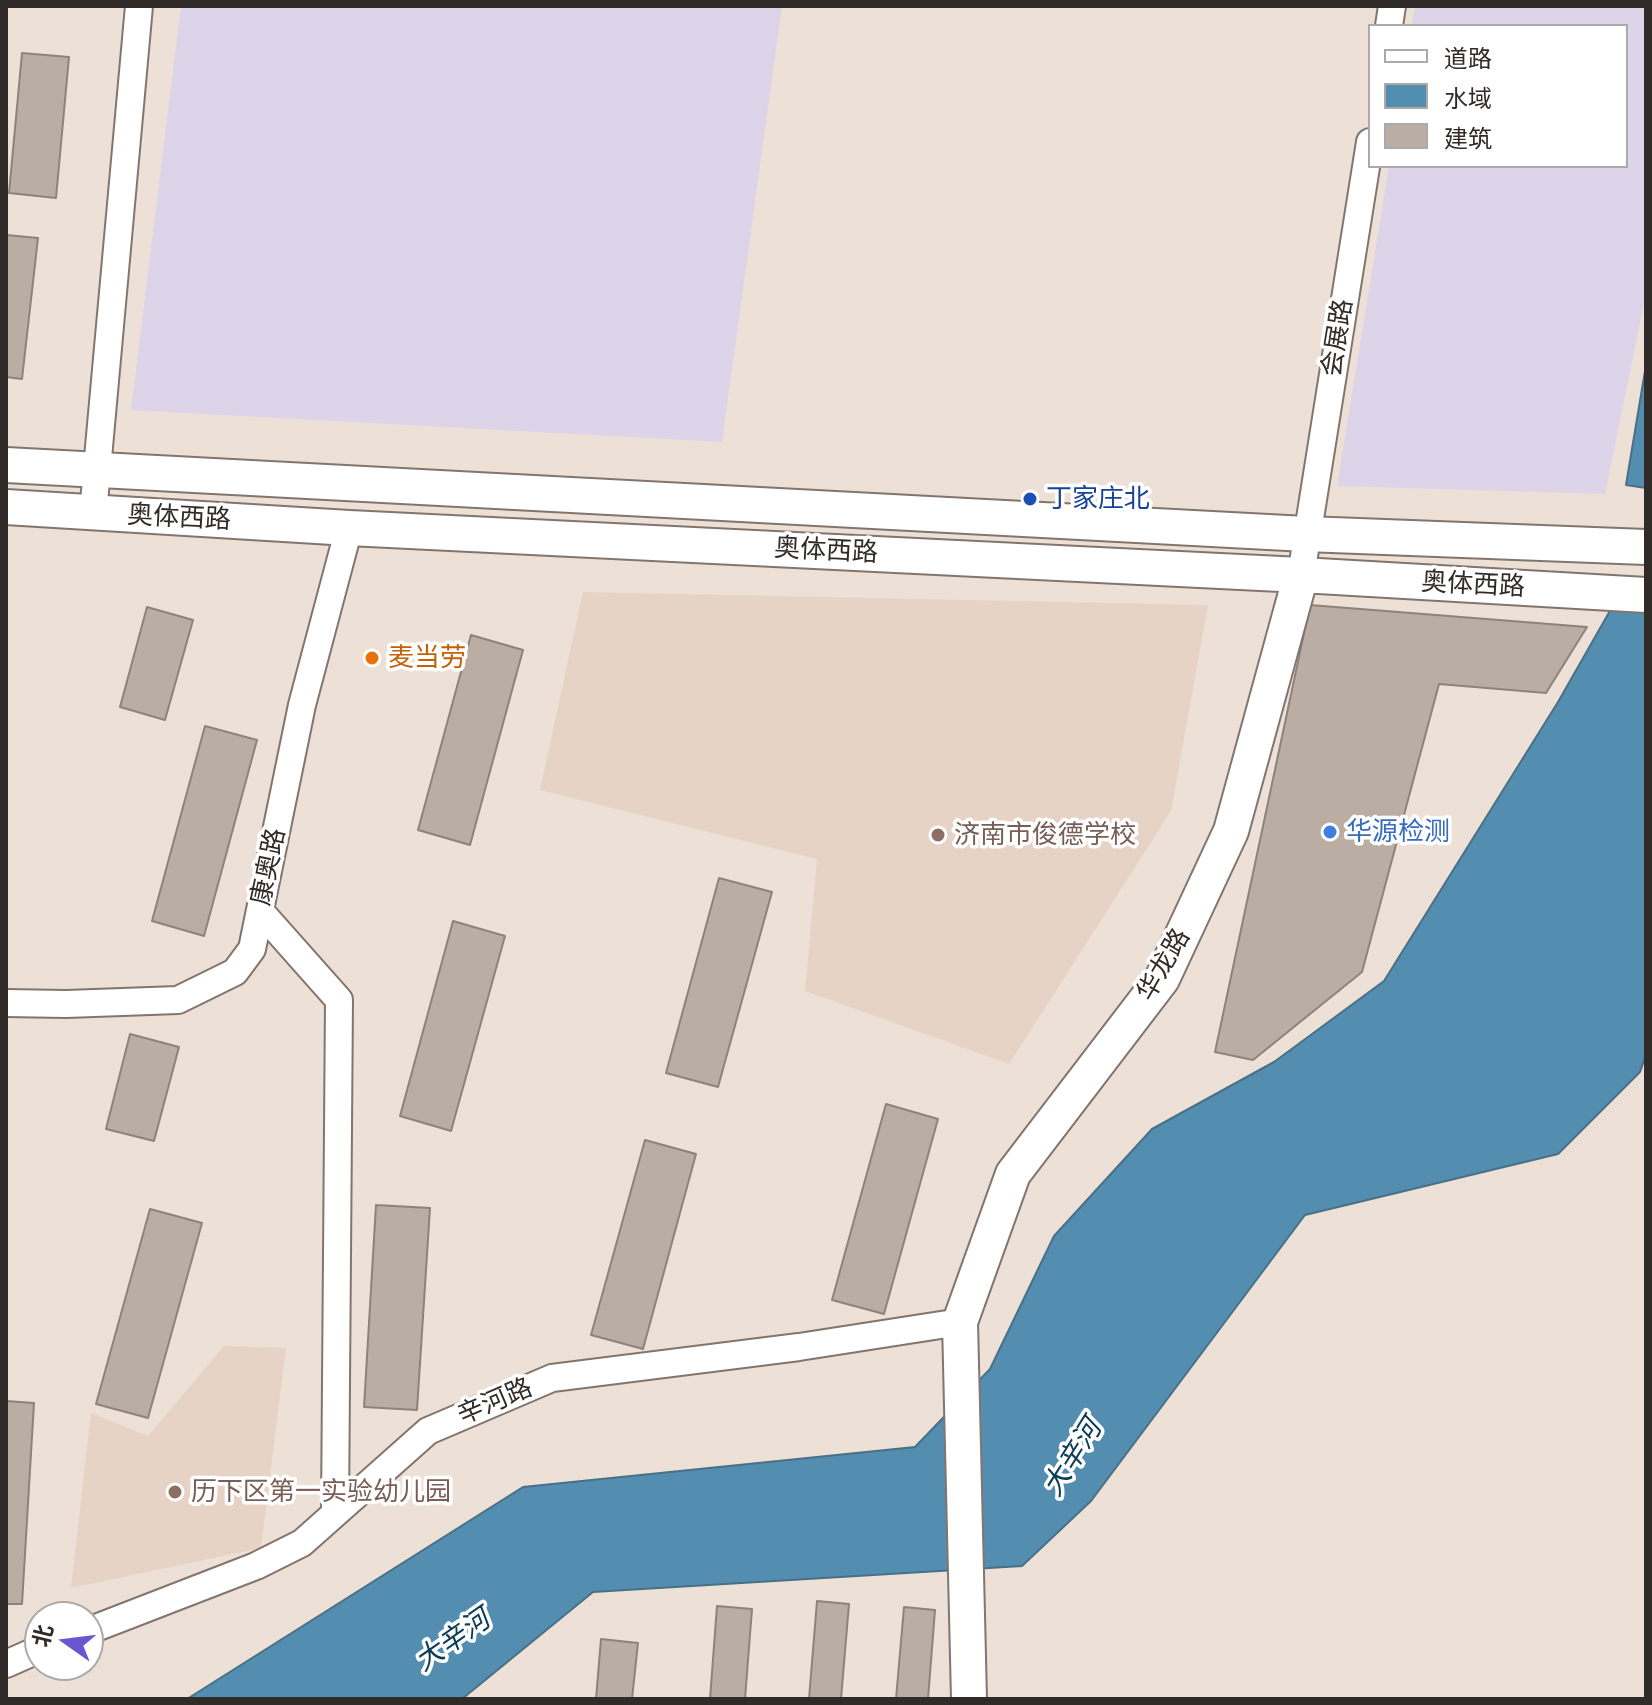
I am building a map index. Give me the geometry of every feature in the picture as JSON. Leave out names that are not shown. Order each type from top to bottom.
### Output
[{"type":"main road","name":"奥体西路","points":[[6,465],[1306,534],[1631,547]]},
{"type":"main road","name":"奥体西路","points":[[6,507],[349,528],[1646,595]]},
{"type":"main road","name":"华龙路","points":[[960,1322],[1013,1174],[1162,979],[1231,831],[1301,575]]},
{"type":"main road","points":[[960,1322],[969,1699]]},
{"type":"street","points":[[93,513],[139,6]]},
{"type":"street","name":"会展路","points":[[1306,534],[1368,154]]},
{"type":"street","name":"康奥路","points":[[6,1003],[178,1000],[235,972],[252,949],[302,705],[349,528]]},
{"type":"street","points":[[1301,575],[1306,534]]},
{"type":"street","points":[[260,911],[339,1000],[335,1511]]},
{"type":"street","name":"辛河路","points":[[104,1625],[302,1543],[428,1431],[552,1378],[799,1347],[960,1322]]},
{"type":"shaded area","points":[[181,6],[782,6],[722,442],[131,410]]},
{"type":"shaded area","points":[[1415,6],[1646,6],[1646,293],[1605,494],[1337,486],[1389,168],[1628,168],[1628,24],[1412,24]]},
{"type":"shaded area","name":"济南市俊德学校","points":[[583,592],[1208,605],[1171,811],[1009,1064],[805,991],[817,859],[540,790]]},
{"type":"shaded area","name":"历下区第一实验幼儿园","points":[[224,1346],[286,1348],[261,1548],[71,1588],[91,1413],[148,1436]]},
{"type":"water","points":[[1646,365],[1646,488],[1626,485]]},
{"type":"water","name":"大辛河","points":[[1611,609],[1646,611],[1646,1055],[1640,1072],[1558,1154],[1305,1215],[1091,1501],[1022,1566],[593,1592],[462,1699],[187,1699],[523,1487],[915,1447],[990,1369],[1054,1236],[1152,1129],[1274,1062],[1384,981],[1558,702]]},
{"type":"building","points":[[22,53],[69,57],[56,198],[9,193]]},
{"type":"building","points":[[6,235],[38,238],[22,379],[6,377]]},
{"type":"building","name":"华源检测","points":[[1310,605],[1587,627],[1546,693],[1439,684],[1362,972],[1253,1060],[1215,1052]]},
{"type":"building","points":[[147,607],[193,620],[165,720],[120,707]]},
{"type":"building","points":[[471,635],[523,650],[470,845],[418,830]]},
{"type":"building","points":[[205,726],[257,740],[204,936],[152,921]]},
{"type":"building","points":[[719,878],[772,892],[718,1087],[666,1073]]},
{"type":"building","points":[[453,921],[505,936],[451,1131],[400,1116]]},
{"type":"building","points":[[130,1034],[179,1047],[154,1141],[106,1129]]},
{"type":"building","points":[[886,1104],[938,1119],[884,1314],[832,1300]]},
{"type":"building","points":[[645,1140],[696,1154],[643,1349],[591,1335]]},
{"type":"building","points":[[376,1205],[430,1208],[417,1410],[364,1407]]},
{"type":"building","points":[[150,1209],[202,1223],[148,1418],[96,1404]]},
{"type":"building","points":[[6,1401],[34,1403],[22,1604],[6,1604]]},
{"type":"building","points":[[817,1601],[849,1604],[841,1699],[809,1699]]},
{"type":"building","points":[[717,1606],[752,1609],[745,1699],[710,1699]]},
{"type":"building","points":[[904,1607],[935,1610],[928,1699],[896,1699]]},
{"type":"building","points":[[601,1639],[638,1643],[632,1699],[596,1699]]},
{"type":"place","name":"丁家庄北","points":[[1030,499]]},
{"type":"place","name":"麦当劳","points":[[372,658]]},
{"type":"place","name":"华源检测","points":[[1330,832]]},
{"type":"place","name":"济南市俊德学校","points":[[938,835]]},
{"type":"place","name":"历下区第一实验幼儿园","points":[[175,1492]]}]
